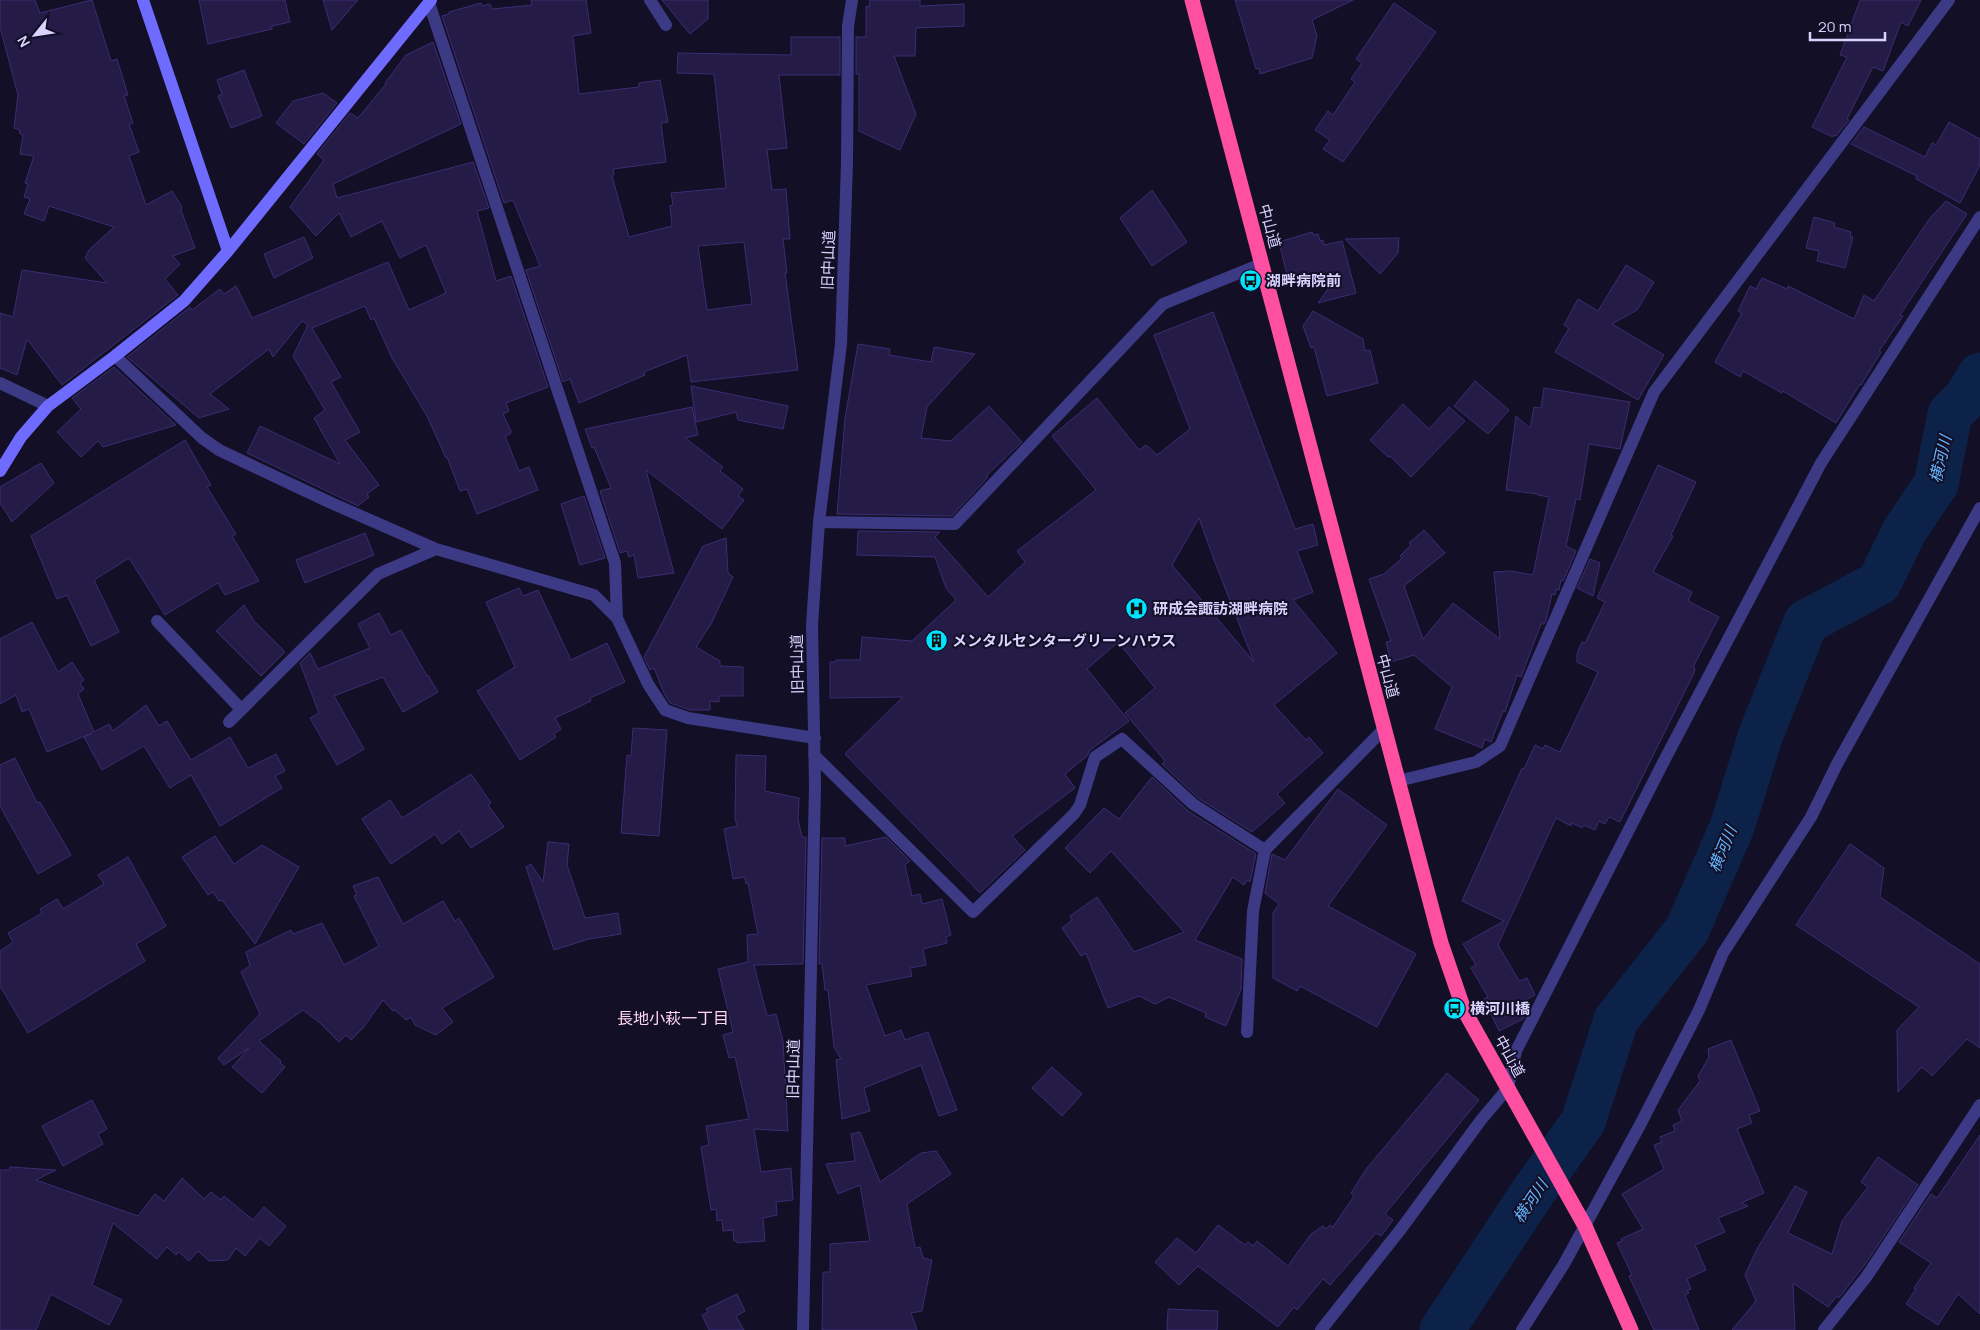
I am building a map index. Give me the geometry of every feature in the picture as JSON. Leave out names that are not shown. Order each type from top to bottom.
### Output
[{"type":"highway","name":"中山道","points":[[1192,0],[1441,943],[1464,1010],[1582,1221],[1631,1330]]},
{"type":"street","points":[[143,0],[228,251]]},
{"type":"street","points":[[650,0],[666,25]]},
{"type":"street","name":"旧中山道","points":[[803,1330],[815,786],[812,624],[819,522],[841,344],[847,163],[848,26],[852,0]]},
{"type":"street","points":[[1398,781],[1476,762],[1500,746],[1654,392],[1949,0]]},
{"type":"street","points":[[0,471],[21,437],[48,406],[184,301],[228,251],[430,2]]},
{"type":"street","points":[[430,2],[615,563],[617,618]]},
{"type":"street","points":[[1321,1330],[1401,1229],[1481,1120],[1508,1088],[1516,1051],[1665,759],[1821,463],[1980,217]]},
{"type":"street","points":[[819,522],[955,524],[1163,304],[1261,264]]},
{"type":"street","points":[[115,356],[202,438],[219,450],[329,502],[436,549],[594,595],[617,618],[648,684],[665,710],[688,718],[815,738]]},
{"type":"street","points":[[0,383],[48,406]]},
{"type":"street","points":[[1522,1330],[1555,1279],[1582,1221],[1640,1125],[1699,1010],[1722,954],[1811,817],[1837,764],[1980,508]]},
{"type":"street","points":[[229,722],[378,574],[436,549]]},
{"type":"street","points":[[157,621],[241,709]]},
{"type":"street","points":[[1247,1032],[1253,911],[1265,850],[1384,728]]},
{"type":"street","points":[[814,754],[973,912],[1074,814],[1080,805],[1096,757],[1122,739],[1193,804],[1265,850]]},
{"type":"street","points":[[1824,1330],[1867,1276],[1980,1105]]},
{"type":"building","points":[[0,0],[35,0],[40,13],[92,0],[111,61],[117,59],[128,95],[124,96],[133,123],[129,124],[139,152],[129,156],[146,205],[172,191],[182,207],[181,210],[195,248],[173,256],[180,264],[165,279],[178,295],[62,385],[27,339],[17,375],[0,368],[0,313],[13,317],[22,270],[107,283],[85,258],[89,250],[114,227],[49,206],[44,221],[24,214],[30,199],[24,197],[28,184],[25,183],[34,156],[20,154],[23,135],[19,133],[20,130],[14,128],[18,95],[0,27]]},
{"type":"building","points":[[199,0],[285,0],[290,22],[272,26],[272,29],[208,44]]},
{"type":"building","points":[[323,0],[358,0],[332,30]]},
{"type":"building","points":[[531,0],[586,0],[591,33],[573,36],[579,94],[639,87],[639,83],[660,80],[668,122],[661,123],[666,162],[613,169],[614,174],[612,176],[629,237],[672,226],[670,206],[673,205],[671,193],[726,188],[714,74],[677,73],[678,53],[791,55],[791,37],[840,37],[840,75],[779,75],[787,148],[767,150],[772,190],[786,189],[790,239],[783,239],[787,273],[785,273],[798,370],[691,382],[687,355],[644,372],[645,375],[579,403],[570,379],[563,382],[526,270],[540,266],[513,200],[504,203],[442,16],[449,14],[449,12],[481,3],[482,6],[490,4],[492,9],[532,5]],"holes":[[[744,242],[752,304],[707,310],[698,246]]]},
{"type":"building","points":[[662,0],[708,0],[708,19],[690,34]]},
{"type":"building","points":[[870,0],[920,0],[920,6],[964,4],[964,26],[916,28],[915,56],[894,56],[916,114],[900,150],[859,131],[859,74],[856,74],[856,37],[866,37],[866,6],[869,7]]},
{"type":"building","points":[[1235,0],[1353,0],[1312,20],[1317,36],[1312,58],[1260,74],[1259,68],[1256,69]]},
{"type":"building","points":[[1860,0],[1921,0],[1908,26],[1901,22],[1883,71],[1873,67],[1847,119],[1849,120],[1833,137],[1812,127],[1847,57],[1840,55]]},
{"type":"building","points":[[1394,3],[1436,32],[1343,162],[1323,149],[1330,140],[1315,130],[1328,111],[1333,115],[1355,82],[1351,79],[1362,63],[1356,59]]},
{"type":"building","points":[[433,42],[461,124],[333,184],[337,198],[473,162],[489,208],[477,211],[496,281],[511,276],[548,387],[506,403],[509,411],[503,414],[511,431],[510,434],[505,436],[519,471],[529,467],[538,490],[477,514],[467,489],[460,491],[447,457],[427,416],[392,358],[374,318],[371,320],[365,306],[312,328],[341,377],[331,382],[360,432],[345,440],[379,485],[367,494],[369,497],[358,506],[247,453],[260,426],[340,464],[314,418],[325,410],[293,356],[308,325],[302,321],[273,357],[269,349],[210,394],[229,409],[199,418],[127,357],[190,307],[192,310],[220,289],[224,294],[236,286],[252,318],[388,262],[409,310],[446,293],[426,245],[400,258],[382,221],[351,237],[339,213],[316,236],[290,207],[324,160],[317,154],[350,113],[358,118],[386,84],[406,55]]},
{"type":"building","points":[[244,70],[262,116],[231,128],[218,96],[222,94],[217,80]]},
{"type":"building","points":[[323,93],[337,103],[304,144],[276,123],[293,101]]},
{"type":"building","points":[[1949,122],[1980,139],[1980,165],[1960,203],[1916,179],[1917,176],[1851,144],[1864,127],[1925,157],[1932,143],[1936,145]]},
{"type":"building","points":[[1152,190],[1187,242],[1152,266],[1120,218]]},
{"type":"building","points":[[1946,201],[1967,214],[1900,315],[1903,316],[1879,351],[1881,352],[1836,423],[1783,391],[1782,393],[1743,371],[1740,377],[1715,362],[1742,313],[1738,311],[1750,286],[1756,289],[1762,278],[1787,289],[1788,286],[1854,319],[1864,295],[1874,301],[1930,218]]},
{"type":"building","points":[[1814,217],[1835,223],[1834,227],[1851,232],[1850,237],[1853,237],[1845,268],[1817,261],[1819,251],[1806,248]]},
{"type":"building","points":[[1312,232],[1313,235],[1318,234],[1320,241],[1323,240],[1324,245],[1342,241],[1356,293],[1318,303],[1338,275],[1306,282],[1304,275],[1288,279],[1279,242]]},
{"type":"building","points":[[304,237],[313,258],[274,278],[264,254]]},
{"type":"building","points":[[1399,238],[1398,253],[1380,274],[1345,239]]},
{"type":"building","points":[[1626,265],[1654,282],[1637,310],[1612,324],[1664,355],[1638,400],[1555,352],[1569,328],[1564,325],[1578,299],[1598,311]]},
{"type":"building","points":[[1313,311],[1363,339],[1365,351],[1370,350],[1378,383],[1327,396],[1314,347],[1311,348],[1303,326]]},
{"type":"building","name":"研成会諏訪湖畔病院","points":[[1213,312],[1295,529],[1313,524],[1318,545],[1297,551],[1313,592],[1293,600],[1337,653],[1274,705],[1306,740],[1309,737],[1323,753],[1277,794],[1285,803],[1252,832],[1198,798],[1162,764],[1165,761],[1125,713],[1155,688],[1118,642],[1087,669],[1129,721],[1090,750],[1087,756],[1065,774],[1075,788],[1012,836],[1025,850],[980,893],[845,754],[903,697],[830,698],[830,662],[836,662],[836,660],[860,660],[862,637],[912,641],[956,600],[946,588],[935,557],[857,555],[858,531],[940,532],[935,537],[988,597],[1025,562],[1017,551],[1096,490],[1052,436],[1097,398],[1139,450],[1146,445],[1157,455],[1190,429],[1154,335]],"holes":[[[1199,518],[1254,662],[1172,565]]]},
{"type":"building","points":[[858,344],[890,349],[889,355],[931,362],[934,347],[975,354],[927,407],[921,438],[951,441],[989,406],[1022,442],[986,476],[988,477],[952,516],[837,514],[845,418]]},
{"type":"building","points":[[114,367],[176,425],[103,447],[98,441],[81,457],[57,432],[81,409],[72,398]]},
{"type":"building","points":[[1475,381],[1509,410],[1488,434],[1454,406]]},
{"type":"building","points":[[691,386],[788,406],[783,429],[738,420],[736,412],[696,422]]},
{"type":"building","points":[[1544,388],[1630,402],[1620,449],[1589,444],[1580,500],[1576,499],[1566,546],[1576,551],[1563,581],[1561,580],[1559,590],[1556,589],[1555,595],[1552,594],[1546,620],[1544,624],[1541,624],[1521,677],[1517,675],[1505,712],[1503,711],[1491,742],[1485,739],[1482,748],[1435,729],[1452,687],[1414,655],[1391,662],[1386,642],[1391,641],[1369,579],[1384,574],[1402,558],[1400,556],[1411,545],[1409,543],[1424,530],[1445,553],[1404,586],[1423,639],[1453,603],[1500,639],[1494,572],[1511,571],[1533,575],[1549,497],[1506,490],[1516,416],[1530,428],[1534,407],[1541,408]]},
{"type":"building","points":[[1403,404],[1429,429],[1449,407],[1465,421],[1411,477],[1390,456],[1388,457],[1370,440]]},
{"type":"building","points":[[692,407],[698,435],[685,438],[723,467],[720,471],[743,489],[738,496],[744,500],[722,529],[646,470],[674,573],[638,578],[634,555],[629,557],[627,551],[620,553],[600,491],[611,488],[585,429]]},
{"type":"building","points":[[185,440],[211,485],[207,487],[236,534],[232,536],[259,581],[225,595],[218,583],[165,615],[129,558],[94,580],[119,632],[91,646],[67,595],[57,599],[31,536]]},
{"type":"building","points":[[41,463],[54,483],[12,522],[0,503],[0,487]]},
{"type":"building","points":[[1658,465],[1696,482],[1671,535],[1673,536],[1653,572],[1692,592],[1688,601],[1719,617],[1693,667],[1695,668],[1694,673],[1620,822],[1609,817],[1605,824],[1599,821],[1595,830],[1584,825],[1582,828],[1572,823],[1571,826],[1556,818],[1498,945],[1519,981],[1527,978],[1535,995],[1524,1001],[1528,1010],[1523,1019],[1499,1031],[1484,999],[1488,997],[1471,968],[1476,965],[1463,944],[1504,921],[1462,901],[1522,768],[1524,769],[1535,745],[1543,749],[1545,745],[1560,752],[1598,672],[1577,662],[1577,654],[1582,642],[1585,643],[1605,602],[1597,598]]},
{"type":"building","points":[[584,496],[605,558],[580,565],[561,504]]},
{"type":"building","points":[[365,533],[374,555],[305,583],[296,560]]},
{"type":"building","points":[[726,538],[728,573],[733,577],[711,624],[696,647],[720,661],[720,666],[743,667],[743,696],[719,696],[719,702],[710,701],[710,710],[690,710],[670,703],[654,668],[650,670],[644,657],[703,546]]},
{"type":"building","points":[[1590,559],[1600,563],[1593,596],[1577,588]]},
{"type":"building","points":[[519,588],[523,596],[538,590],[571,660],[607,643],[625,682],[590,698],[591,701],[555,718],[561,729],[554,734],[556,737],[520,760],[477,691],[515,667],[486,602]]},
{"type":"building","points":[[244,605],[254,621],[285,652],[261,676],[216,631]]},
{"type":"building","points":[[379,613],[391,635],[401,630],[438,692],[403,712],[383,677],[334,696],[364,749],[337,765],[310,718],[319,713],[300,663],[310,653],[318,669],[370,648],[358,624]]},
{"type":"building","points":[[32,622],[58,672],[72,662],[84,680],[80,683],[84,689],[78,694],[94,732],[109,724],[113,731],[146,705],[159,726],[167,721],[191,760],[230,737],[248,768],[276,754],[285,771],[275,776],[282,788],[220,826],[191,775],[170,788],[144,746],[102,770],[84,737],[92,733],[47,752],[29,709],[22,712],[16,695],[0,704],[0,639]]},
{"type":"building","points":[[633,728],[667,730],[659,836],[621,833],[627,755],[631,756]]},
{"type":"building","points":[[736,755],[766,756],[765,791],[799,798],[798,819],[802,837],[806,837],[803,964],[754,965],[767,1016],[776,1014],[783,1041],[788,1131],[754,1129],[761,1172],[791,1168],[793,1200],[776,1202],[777,1215],[763,1218],[765,1241],[737,1243],[737,1241],[734,1241],[733,1230],[723,1231],[722,1220],[717,1221],[716,1209],[711,1210],[701,1147],[709,1145],[706,1126],[749,1119],[735,1057],[729,1058],[723,1035],[733,1032],[718,969],[748,962],[747,935],[758,934],[748,883],[746,884],[745,877],[733,879],[724,829],[737,826],[735,818]]},
{"type":"building","points":[[15,758],[37,803],[40,802],[71,855],[38,874],[0,806],[0,765]]},
{"type":"building","points":[[471,774],[491,803],[488,805],[504,827],[471,848],[459,831],[442,844],[435,834],[391,864],[362,819],[390,800],[402,818]]},
{"type":"building","points":[[1152,777],[1188,811],[1256,854],[1250,882],[1247,880],[1244,885],[1233,877],[1195,940],[1242,959],[1241,989],[1226,1026],[1205,1017],[1206,1013],[1169,997],[1155,1004],[1139,996],[1108,1008],[1086,953],[1081,956],[1062,928],[1072,920],[1070,916],[1097,897],[1134,952],[1184,932],[1111,851],[1090,873],[1065,848],[1104,808],[1119,819]]},
{"type":"building","points":[[1338,789],[1387,825],[1328,906],[1416,954],[1377,1027],[1300,986],[1297,991],[1273,978],[1273,913],[1279,904],[1265,893],[1272,854],[1285,860]]},
{"type":"building","points":[[215,836],[234,864],[262,845],[299,867],[255,944],[222,900],[219,901],[213,892],[208,895],[182,857]]},
{"type":"building","points":[[886,837],[910,861],[905,865],[912,896],[920,894],[922,904],[942,899],[951,935],[946,937],[947,943],[923,949],[926,965],[910,968],[912,976],[866,985],[885,1036],[901,1030],[905,1040],[928,1032],[957,1110],[939,1116],[921,1065],[864,1088],[870,1111],[842,1119],[836,1060],[841,1059],[834,1047],[828,990],[825,990],[822,964],[819,964],[822,838],[845,838],[845,846]]},
{"type":"building","points":[[548,842],[569,844],[567,865],[585,918],[618,913],[621,934],[589,939],[554,950],[526,867],[531,864],[543,882]]},
{"type":"building","points":[[1850,844],[1884,868],[1880,897],[1980,964],[1980,1048],[1967,1039],[1932,1076],[1922,1067],[1898,1092],[1897,1030],[1919,1007],[1796,925]]},
{"type":"building","points":[[128,857],[166,926],[136,944],[145,961],[28,1033],[0,986],[0,951],[13,942],[8,933],[42,913],[40,909],[57,899],[63,909],[104,884],[98,875]]},
{"type":"building","points":[[378,877],[403,924],[443,901],[455,921],[459,918],[494,977],[442,1008],[453,1022],[436,1035],[415,1025],[411,1017],[406,1020],[395,1010],[393,1011],[383,1000],[363,1028],[351,1040],[346,1035],[339,1042],[319,1022],[303,1010],[259,1041],[285,1067],[262,1093],[232,1067],[249,1048],[224,1065],[218,1058],[260,1014],[241,972],[250,966],[246,952],[291,930],[293,934],[322,923],[344,965],[379,946],[354,896],[357,895],[353,886]]},
{"type":"building","points":[[1731,1040],[1760,1111],[1749,1115],[1752,1123],[1737,1129],[1764,1193],[1741,1203],[1748,1206],[1718,1218],[1725,1232],[1695,1245],[1706,1270],[1687,1279],[1691,1289],[1685,1295],[1699,1330],[1654,1330],[1629,1276],[1632,1275],[1617,1243],[1622,1241],[1621,1239],[1643,1229],[1622,1194],[1664,1169],[1654,1145],[1662,1142],[1660,1137],[1675,1131],[1673,1125],[1682,1121],[1678,1110],[1700,1081],[1698,1076],[1709,1057],[1708,1049]]},
{"type":"building","points":[[1052,1067],[1082,1094],[1062,1116],[1032,1088]]},
{"type":"building","points":[[1447,1073],[1479,1100],[1385,1214],[1393,1220],[1381,1236],[1376,1233],[1330,1285],[1323,1279],[1297,1310],[1294,1307],[1278,1327],[1198,1266],[1179,1285],[1155,1262],[1177,1238],[1196,1253],[1218,1225],[1245,1245],[1248,1242],[1253,1246],[1257,1241],[1288,1266],[1311,1234],[1323,1226],[1326,1229],[1330,1225],[1333,1227],[1354,1196],[1351,1193],[1367,1168]]},
{"type":"building","points":[[92,1100],[107,1129],[98,1134],[103,1144],[63,1166],[42,1126]]},
{"type":"building","points":[[860,1132],[880,1182],[921,1153],[936,1151],[951,1174],[907,1204],[915,1248],[920,1247],[923,1258],[932,1260],[922,1311],[911,1313],[917,1330],[822,1330],[823,1272],[830,1272],[830,1244],[870,1241],[860,1185],[838,1194],[826,1164],[855,1161],[851,1134]]},
{"type":"building","points":[[1980,1135],[1980,1314],[1958,1294],[1938,1325],[1906,1304],[1931,1263],[1899,1242],[1931,1194],[1937,1198]]},
{"type":"building","points":[[1878,1157],[1918,1185],[1866,1263],[1839,1298],[1837,1296],[1828,1307],[1793,1283],[1795,1330],[1732,1330],[1756,1301],[1745,1275],[1757,1249],[1795,1186],[1807,1192],[1788,1233],[1832,1254],[1842,1221],[1868,1187],[1861,1182]]},
{"type":"building","points":[[10,1167],[56,1170],[36,1180],[138,1216],[155,1194],[164,1201],[182,1178],[204,1199],[211,1192],[221,1200],[224,1196],[253,1220],[264,1207],[286,1226],[269,1246],[260,1238],[245,1256],[236,1248],[228,1260],[209,1261],[198,1251],[189,1261],[179,1252],[176,1255],[167,1247],[157,1259],[113,1223],[92,1285],[122,1300],[109,1325],[51,1294],[36,1330],[0,1330],[0,1170],[10,1170]]},
{"type":"building","points":[[737,1294],[745,1311],[736,1316],[744,1330],[709,1330],[702,1315],[708,1312],[706,1309]]},
{"type":"building","points":[[1168,1309],[1218,1311],[1217,1330],[1167,1330]]},
{"type":"waterway","name":"横河川","points":[[1442,1330],[1533,1192],[1583,1122],[1616,1020],[1687,930],[1732,827],[1761,734],[1806,622],[1879,583],[1905,530],[1936,484],[1950,414],[1966,398],[1980,375]]},
{"type":"place","name":"湖畔病院前","points":[[1250,280]]},
{"type":"place","name":"研成会諏訪湖畔病院","points":[[1137,608]]},
{"type":"place","name":"メンタルセンターグリーンハウス","points":[[936,640]]},
{"type":"place","name":"横河川橋","points":[[1454,1008]]},
{"type":"district","name":"長地小萩一丁目","points":[[673,1018]]}]
